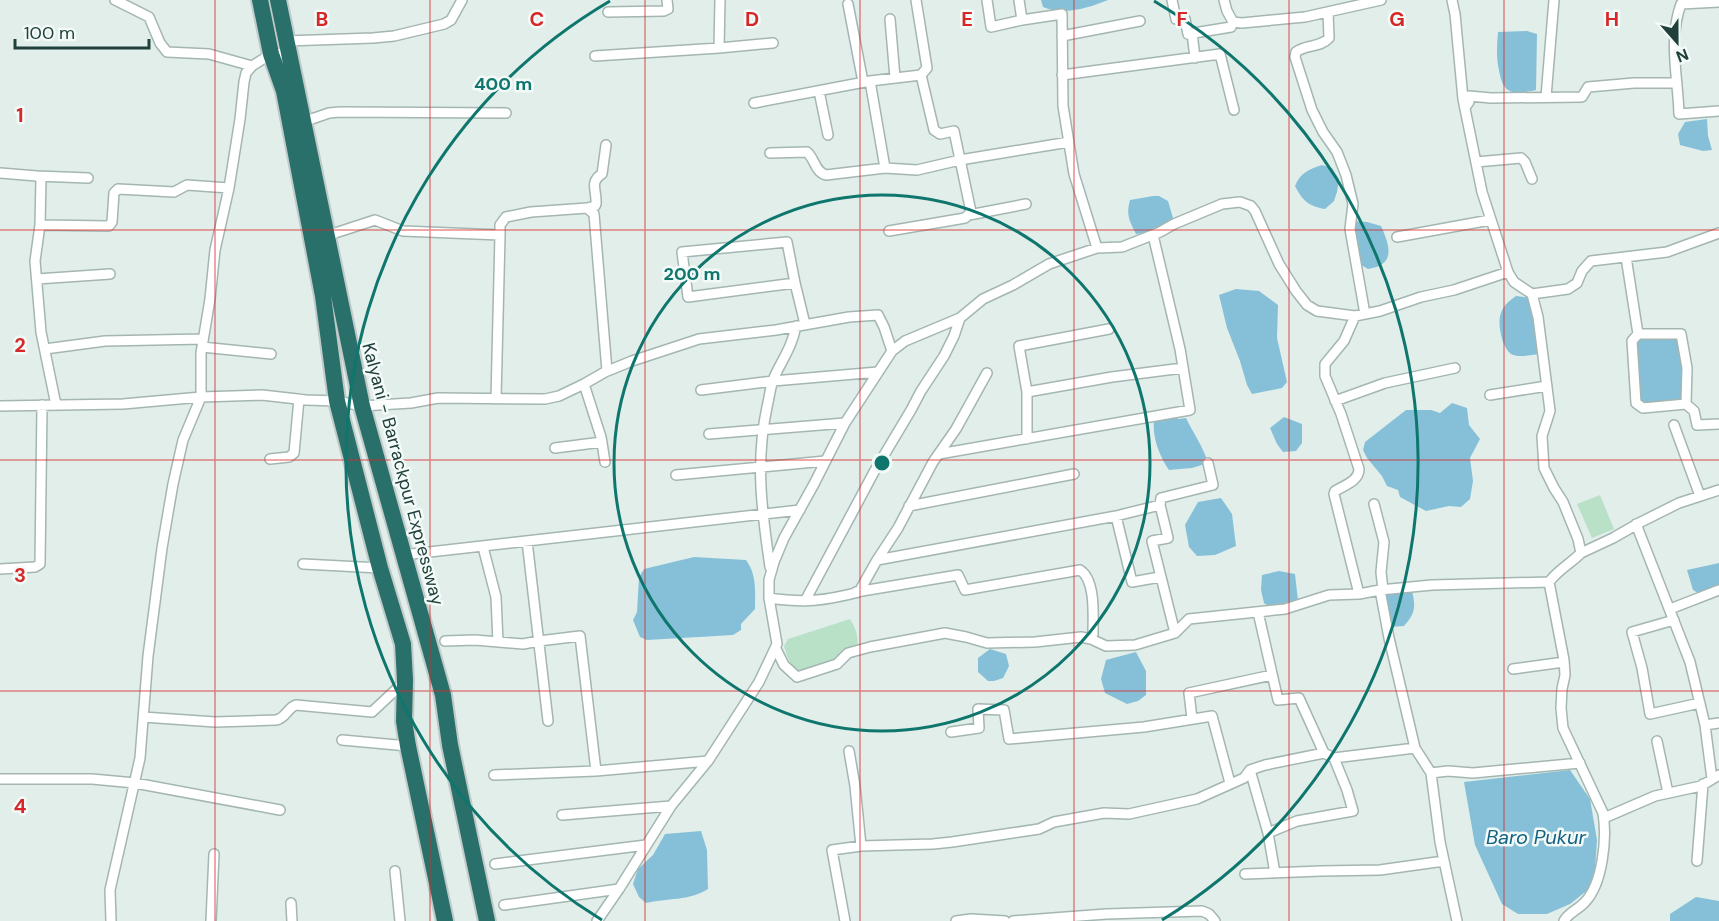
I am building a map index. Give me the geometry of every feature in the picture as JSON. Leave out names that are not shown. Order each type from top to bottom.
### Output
[{"type":"highway","points":[[260,0],[271,54],[284,91],[323,296],[337,401],[380,568],[403,644],[404,721],[445,921]]},
{"type":"highway","name":"Kalyani - Barrackpur Expressway","points":[[278,0],[362,406],[443,695],[450,745],[487,921]]},
{"type":"street","points":[[115,0],[149,17],[160,43],[167,52],[209,54],[252,66]]},
{"type":"street","points":[[111,921],[110,890],[140,758],[155,606],[173,484],[183,440],[201,397],[203,343],[215,250],[229,189],[246,73],[252,66],[287,47],[384,37],[444,24],[451,20],[462,0]]},
{"type":"street","points":[[608,12],[664,11],[668,9],[667,0]]},
{"type":"street","points":[[719,48],[720,0]]},
{"type":"street","points":[[754,103],[866,82],[921,75],[927,68],[916,0]]},
{"type":"street","points":[[987,0],[991,27],[1062,14],[1063,106],[1074,174],[1097,248]]},
{"type":"street","points":[[1019,0],[1022,20]]},
{"type":"street","points":[[1172,0],[1176,19],[1185,19],[1188,34],[1231,27],[1233,22]]},
{"type":"street","points":[[1224,0],[1233,22]]},
{"type":"street","points":[[1233,22],[1305,17],[1381,0]]},
{"type":"street","points":[[1452,0],[1465,107],[1482,192],[1508,272],[1514,282],[1532,294],[1568,289],[1577,283],[1582,271],[1591,261],[1667,252],[1719,233]]},
{"type":"street","points":[[1546,97],[1554,0]]},
{"type":"street","points":[[1719,2],[1681,2],[1674,39],[1679,114],[1719,112]]},
{"type":"street","points":[[848,4],[885,168]]},
{"type":"street","points":[[1328,12],[1329,38],[1327,41],[1300,49],[1296,52],[1295,57],[1312,110],[1323,132],[1337,152],[1346,175],[1353,204],[1350,229],[1360,315],[1344,341],[1325,364],[1325,376],[1359,469],[1357,478],[1335,491],[1334,494],[1359,594]]},
{"type":"street","points":[[890,19],[895,78]]},
{"type":"street","points":[[1062,36],[1140,21]]},
{"type":"street","points":[[1192,33],[1195,58]]},
{"type":"street","points":[[595,56],[773,43]]},
{"type":"street","points":[[1062,75],[1220,54],[1234,110]]},
{"type":"street","points":[[921,75],[934,130],[940,134],[954,130],[971,212],[969,215]]},
{"type":"street","points":[[1465,107],[1469,102],[1469,96],[1491,99],[1582,97],[1588,87],[1634,83],[1677,83]]},
{"type":"street","points":[[819,91],[828,135]]},
{"type":"street","points":[[303,122],[329,113],[340,112],[506,113]]},
{"type":"street","points":[[770,153],[810,153],[819,171],[826,175],[885,168],[917,170],[960,160],[1069,142]]},
{"type":"street","points":[[496,399],[500,225],[506,217],[531,212],[595,206],[594,181],[602,174],[606,145]]},
{"type":"street","points":[[1476,162],[1521,158],[1532,179]]},
{"type":"street","points":[[0,173],[88,178]]},
{"type":"street","points":[[37,176],[42,182],[40,225],[34,256],[40,321],[56,405]]},
{"type":"street","points":[[40,225],[109,226],[112,222],[114,193],[118,189],[174,192],[187,185],[229,189]]},
{"type":"street","points":[[771,570],[784,538],[845,423],[892,351],[904,341],[960,318],[983,299],[1049,264],[1097,248],[1122,247],[1222,204],[1240,202],[1247,203],[1255,211],[1279,264],[1307,305],[1317,311],[1360,315],[1380,311],[1508,272]]},
{"type":"street","points":[[889,231],[966,218],[969,215],[1026,204]]},
{"type":"street","points":[[587,208],[594,214],[607,371]]},
{"type":"street","points":[[326,236],[375,220],[403,231],[500,235]]},
{"type":"street","points":[[1397,237],[1490,220]]},
{"type":"street","points":[[939,454],[1190,410],[1180,349],[1153,235]]},
{"type":"street","points":[[597,921],[671,806],[708,761],[759,682],[777,644],[769,598],[771,570],[762,513],[759,468],[762,430],[773,381],[801,325],[795,283],[787,242],[682,252],[688,297],[795,283]]},
{"type":"street","points":[[1626,257],[1638,334]]},
{"type":"street","points":[[37,279],[110,274]]},
{"type":"street","points":[[1532,294],[1538,317],[1550,411],[1542,436],[1544,468],[1563,502],[1578,539],[1581,553]]},
{"type":"street","points":[[0,406],[123,404],[201,397],[262,395],[337,401],[362,406],[411,403],[438,398],[545,399],[559,396],[632,361],[699,339],[776,330],[849,317],[878,315],[892,351]]},
{"type":"street","points":[[805,601],[874,472],[921,391],[944,357],[960,318]]},
{"type":"street","points":[[1027,439],[1027,392],[1019,346],[1109,329]]},
{"type":"street","points":[[1686,404],[1687,368],[1681,334],[1638,334],[1632,341],[1636,403],[1643,408],[1686,404],[1694,411],[1697,425],[1719,424]]},
{"type":"street","points":[[45,349],[105,341],[203,343],[271,354]]},
{"type":"street","points":[[1027,392],[1112,377],[1183,368]]},
{"type":"street","points":[[1335,400],[1385,383],[1455,368]]},
{"type":"street","points":[[701,390],[878,372]]},
{"type":"street","points":[[856,592],[859,592],[898,528],[987,372]]},
{"type":"street","points":[[584,384],[602,442],[605,462]]},
{"type":"street","points":[[1490,395],[1547,386]]},
{"type":"street","points":[[270,459],[289,457],[294,453],[299,399]]},
{"type":"street","points":[[0,569],[29,568],[40,564],[42,405]]},
{"type":"street","points":[[709,434],[845,423]]},
{"type":"street","points":[[1674,425],[1700,496]]},
{"type":"street","points":[[555,448],[602,442]]},
{"type":"street","points":[[676,475],[825,461]]},
{"type":"street","points":[[1175,633],[1152,541],[1168,538],[1160,505],[1161,498],[1213,485],[1208,463]]},
{"type":"street","points":[[909,506],[1074,474]]},
{"type":"street","points":[[1564,921],[1570,913],[1586,902],[1594,885],[1601,867],[1604,819],[1563,728],[1561,708],[1565,675],[1564,662],[1549,582],[1557,572],[1581,553],[1679,503],[1719,490]]},
{"type":"street","points":[[1374,504],[1384,542],[1381,590],[1389,638],[1415,748],[1431,773],[1444,861],[1457,921]]},
{"type":"street","points":[[877,560],[1116,516],[1160,505]]},
{"type":"street","points":[[403,555],[800,510]]},
{"type":"street","points":[[1116,516],[1132,582],[1160,576]]},
{"type":"street","points":[[1636,524],[1690,662],[1705,725],[1711,780],[1697,861]]},
{"type":"street","points":[[527,541],[548,721]]},
{"type":"street","points":[[483,547],[496,597],[498,642]]},
{"type":"street","points":[[303,564],[380,568]]},
{"type":"street","points":[[769,598],[805,601],[835,598],[856,592],[958,576],[965,590],[1080,570],[1086,573],[1092,598],[1093,634],[1091,639]]},
{"type":"street","points":[[776,648],[784,665],[797,677],[837,664],[848,653],[945,633],[966,636],[987,644],[1081,637],[1106,646],[1135,645],[1175,633],[1189,619],[1284,609],[1329,595],[1359,594],[1432,585],[1549,582]]},
{"type":"street","points":[[1670,609],[1719,590]]},
{"type":"street","points":[[1258,612],[1278,700],[1299,698],[1324,753]]},
{"type":"street","points":[[1674,620],[1632,632],[1642,668],[1650,714],[1700,703]]},
{"type":"street","points":[[445,641],[475,640],[523,644],[580,636],[596,771]]},
{"type":"street","points":[[1513,669],[1564,662]]},
{"type":"street","points":[[1192,719],[1189,693],[1272,675]]},
{"type":"street","points":[[143,717],[215,722],[276,720],[284,717],[290,708],[296,705],[372,712],[405,680]]},
{"type":"street","points":[[951,732],[980,728],[978,709],[1004,710],[1009,739],[1144,727],[1212,716],[1230,783]]},
{"type":"street","points":[[1705,725],[1719,723]]},
{"type":"street","points":[[342,740],[408,746]]},
{"type":"street","points":[[1657,741],[1668,793]]},
{"type":"street","points":[[845,921],[832,850],[861,846],[952,842],[1040,829],[1054,822],[1104,813],[1129,814],[1197,799],[1244,778],[1250,770],[1295,758],[1324,753],[1334,758],[1415,748]]},
{"type":"street","points":[[849,752],[861,846]]},
{"type":"street","points":[[1268,833],[1297,821],[1353,811],[1334,758]]},
{"type":"street","points":[[494,775],[596,771],[708,761]]},
{"type":"street","points":[[1431,773],[1448,771],[1473,773],[1580,763]]},
{"type":"street","points":[[1250,770],[1268,833],[1275,873]]},
{"type":"street","points":[[0,779],[92,779],[135,783],[280,810]]},
{"type":"street","points":[[1604,819],[1637,803],[1711,780]]},
{"type":"street","points":[[562,815],[671,806]]},
{"type":"street","points":[[495,864],[646,845]]},
{"type":"street","points":[[211,921],[214,854]]},
{"type":"street","points":[[1245,874],[1380,870],[1444,861]]},
{"type":"street","points":[[395,871],[400,921]]},
{"type":"street","points":[[504,905],[619,889]]},
{"type":"street","points":[[291,903],[292,921]]},
{"type":"street","points":[[1013,921],[1202,911],[1209,914],[1215,921]]},
{"type":"street","points":[[956,921],[970,919],[1005,921]]},
{"type":"green space","points":[[1600,495],[1614,529],[1592,538],[1577,504]]},
{"type":"green space","points":[[850,619],[858,641],[857,649],[835,662],[799,672],[793,667],[784,646],[788,639]]},
{"type":"water","points":[[1041,0],[1108,0],[1084,8],[1059,11],[1043,7]]},
{"type":"water","points":[[1527,31],[1537,34],[1536,90],[1510,91],[1503,84],[1498,65],[1498,32]]},
{"type":"water","points":[[1707,119],[1712,150],[1703,151],[1680,145],[1678,134],[1685,122]]},
{"type":"water","points":[[1322,165],[1332,168],[1339,179],[1334,201],[1325,209],[1307,202],[1295,186],[1306,172]]},
{"type":"water","points":[[1159,196],[1168,201],[1173,218],[1156,229],[1136,234],[1129,217],[1130,200]]},
{"type":"water","points":[[1353,221],[1381,226],[1387,241],[1388,253],[1387,259],[1377,267],[1368,269],[1358,263]]},
{"type":"water","points":[[1236,289],[1259,291],[1278,305],[1277,338],[1287,382],[1282,388],[1252,394],[1247,385],[1227,328],[1219,295]]},
{"type":"water","points":[[1516,296],[1531,298],[1539,354],[1525,356],[1511,354],[1503,342],[1500,316],[1505,305]]},
{"type":"water","points":[[1639,339],[1680,339],[1685,400],[1660,403],[1642,402],[1640,399],[1635,348]]},
{"type":"water","points":[[1452,403],[1467,408],[1469,425],[1480,439],[1470,458],[1473,481],[1470,499],[1461,507],[1449,506],[1426,511],[1400,497],[1398,490],[1387,486],[1363,450],[1365,442],[1406,410],[1431,410],[1440,413]]},
{"type":"water","points":[[1175,416],[1178,419],[1186,418],[1208,463],[1192,468],[1169,470],[1157,447],[1154,421],[1161,417]]},
{"type":"water","points":[[1284,417],[1302,424],[1302,443],[1296,451],[1283,452],[1270,428]]},
{"type":"water","points":[[1221,498],[1232,514],[1236,546],[1215,555],[1197,556],[1189,547],[1185,525],[1198,502]]},
{"type":"water","points":[[694,557],[746,560],[750,566],[754,577],[755,609],[741,624],[741,630],[733,635],[647,640],[640,637],[633,620],[637,612],[639,577],[644,569]]},
{"type":"water","points":[[1719,563],[1719,590],[1703,596],[1693,590],[1687,570]]},
{"type":"water","points":[[1279,571],[1295,574],[1298,601],[1272,609],[1264,603],[1261,590],[1262,575]]},
{"type":"water","points":[[1412,591],[1414,606],[1410,618],[1404,626],[1390,627],[1385,597],[1391,592]]},
{"type":"water","points":[[990,649],[1006,654],[1009,666],[1003,678],[994,681],[988,681],[978,672],[978,658]]},
{"type":"water","points":[[1136,652],[1146,671],[1146,695],[1138,701],[1127,704],[1105,693],[1101,679],[1106,660]]},
{"type":"water","name":"Baro Pukur","points":[[1570,770],[1590,799],[1597,840],[1594,885],[1570,904],[1547,914],[1518,914],[1502,904],[1475,845],[1464,782]]},
{"type":"water","points":[[701,831],[707,850],[708,889],[694,896],[646,903],[639,897],[633,884],[638,869],[653,855],[665,834]]},
{"type":"water","points":[[1696,897],[1719,901],[1719,921],[1670,921],[1670,914]]}]
